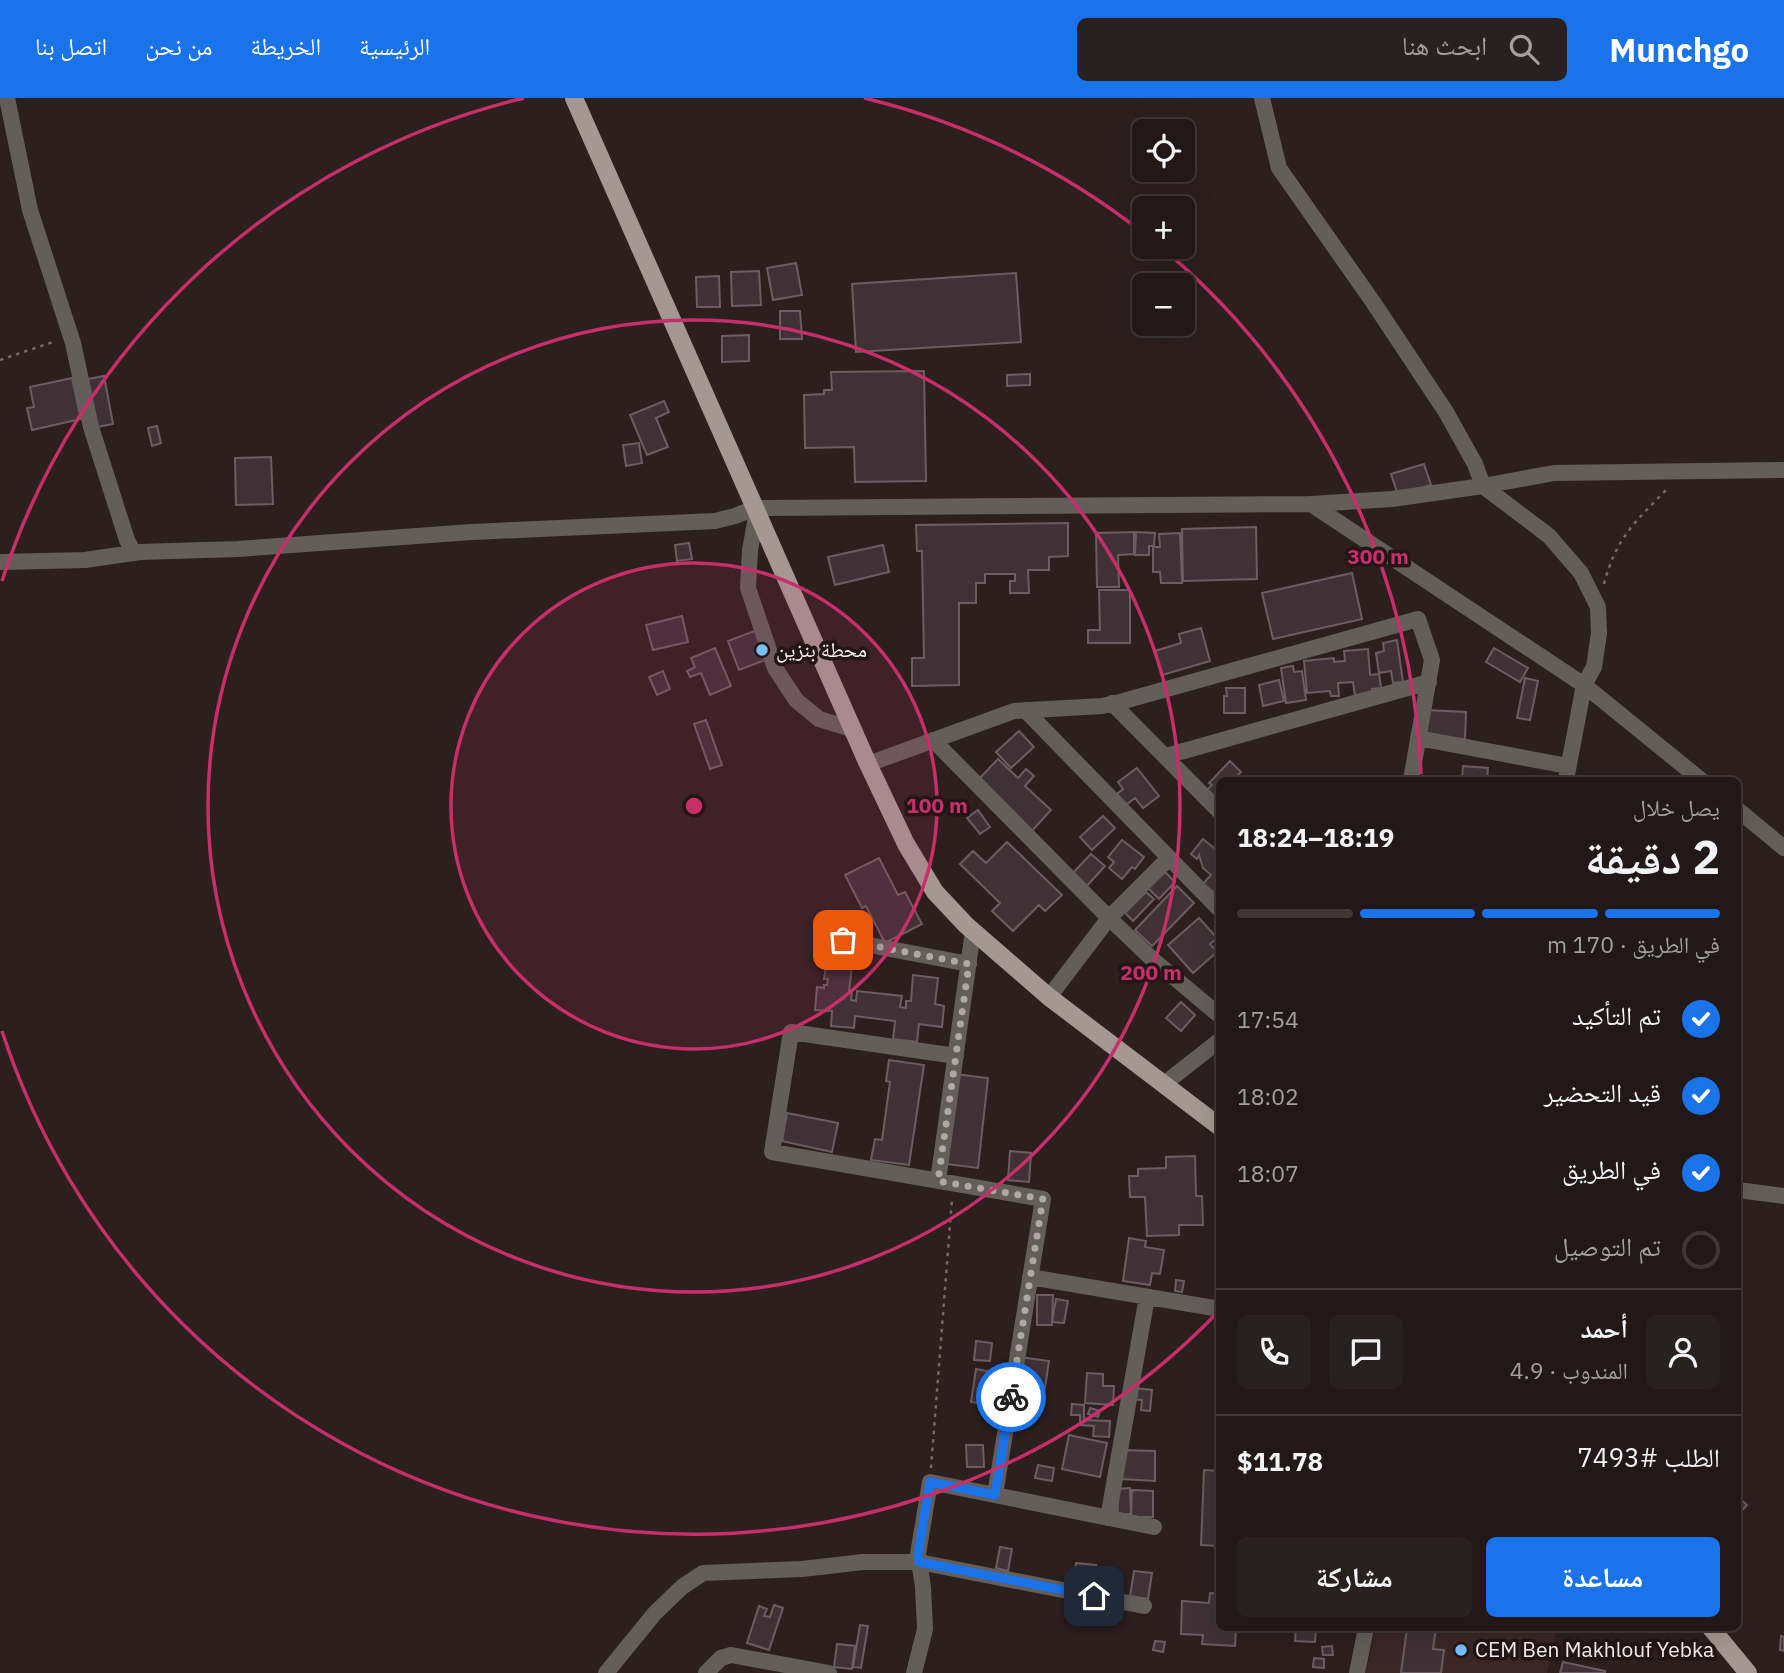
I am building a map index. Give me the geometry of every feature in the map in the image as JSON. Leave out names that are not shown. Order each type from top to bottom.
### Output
[{"type":"main road","points":[[574,98],[867,764],[906,844],[935,892],[973,931],[1049,997],[1216,1124]]},
{"type":"main road","points":[[1713,1631],[1748,1673]]},
{"type":"street","points":[[7,98],[30,210],[71,337],[91,426],[127,540],[134,553]]},
{"type":"street","points":[[1262,98],[1279,168],[1447,412],[1475,464],[1483,485],[1549,536],[1581,573],[1598,607],[1599,633],[1594,667],[1584,685],[1567,773],[1418,738]]},
{"type":"street","points":[[0,562],[85,560],[134,553],[715,520],[756,510],[1311,504],[1392,499],[1554,473],[1784,470]]},
{"type":"street","points":[[1311,504],[1584,685],[1697,777]]},
{"type":"street","points":[[756,510],[748,588],[775,668],[796,700],[819,719],[852,729]]},
{"type":"street","points":[[867,764],[995,716],[1025,710],[1112,704],[1418,619],[1432,660],[1412,777]]},
{"type":"street","points":[[1166,756],[1429,682]]},
{"type":"street","points":[[1112,704],[1216,807]]},
{"type":"street","points":[[1025,710],[1216,906]]},
{"type":"street","points":[[933,740],[1109,918],[1151,958],[1216,1013]]},
{"type":"street","points":[[1741,812],[1784,848]]},
{"type":"street","points":[[1049,997],[1109,918],[1169,858]]},
{"type":"street","points":[[946,1182],[956,1056],[973,931]]},
{"type":"street","points":[[843,940],[969,964]]},
{"type":"street","points":[[956,1056],[792,1032],[772,1152],[1043,1199],[995,1495]]},
{"type":"street","points":[[1164,1084],[1216,1043]]},
{"type":"street","points":[[1741,1190],[1784,1196]]},
{"type":"street","points":[[1030,1277],[1216,1308]]},
{"type":"street","points":[[1108,1518],[1147,1297]]},
{"type":"street","points":[[914,1673],[925,1629],[918,1554],[930,1482],[1154,1527]]},
{"type":"street","points":[[606,1673],[655,1613],[682,1587],[703,1573],[802,1569],[863,1562],[919,1562],[1144,1605]]},
{"type":"street","points":[[1357,1673],[1365,1631]]},
{"type":"street","points":[[706,1673],[721,1658],[732,1655],[789,1669],[829,1673]]},
{"type":"path","points":[[0,360],[71,337]]},
{"type":"path","points":[[1598,607],[1611,558],[1632,525],[1686,470]]},
{"type":"path","points":[[930,1482],[946,1182]]},
{"type":"shaded area","name":"CEM Ben Makhlouf Yebka","points":[[1375,1631],[1556,1631],[1547,1673],[1366,1673]]},
{"type":"building","points":[[796,263],[802,295],[773,300],[767,268]]},
{"type":"building","points":[[759,271],[761,305],[732,306],[731,272]]},
{"type":"building","points":[[1016,273],[1021,342],[856,352],[852,284]]},
{"type":"building","points":[[719,276],[720,307],[697,307],[696,277]]},
{"type":"building","points":[[780,311],[800,311],[802,339],[780,339]]},
{"type":"building","points":[[749,335],[749,361],[722,362],[722,336]]},
{"type":"building","points":[[924,371],[926,481],[855,482],[854,447],[805,448],[804,395],[824,394],[824,390],[832,390],[831,372]]},
{"type":"building","points":[[1030,374],[1030,385],[1007,386],[1007,375]]},
{"type":"building","points":[[104,376],[113,424],[97,427],[88,379]]},
{"type":"building","points":[[72,378],[81,419],[32,430],[27,408],[34,407],[30,387]]},
{"type":"building","points":[[664,401],[669,412],[656,418],[668,447],[647,455],[630,415]]},
{"type":"building","points":[[157,426],[161,443],[152,446],[148,428]]},
{"type":"building","points":[[639,443],[642,463],[626,466],[623,445]]},
{"type":"building","points":[[271,457],[273,504],[236,505],[235,458]]},
{"type":"building","points":[[1424,464],[1431,485],[1398,495],[1391,474]]},
{"type":"building","points":[[1068,523],[1068,556],[1049,557],[1049,570],[1028,570],[1029,593],[1010,593],[1010,581],[1015,581],[1015,574],[985,574],[985,583],[976,583],[976,603],[959,603],[959,685],[912,686],[912,658],[924,658],[922,551],[917,551],[916,525]]},
{"type":"building","points":[[1256,527],[1257,579],[1183,581],[1182,529]]},
{"type":"building","points":[[1134,532],[1134,554],[1118,555],[1119,587],[1097,587],[1096,533]]},
{"type":"building","points":[[1136,532],[1155,533],[1154,546],[1149,546],[1149,555],[1135,555]]},
{"type":"building","points":[[1180,533],[1182,583],[1161,583],[1160,572],[1153,572],[1153,547],[1160,547],[1159,534]]},
{"type":"building","points":[[689,543],[692,559],[677,561],[675,545]]},
{"type":"building","points":[[883,545],[889,572],[835,585],[828,557]]},
{"type":"building","points":[[1352,573],[1362,619],[1273,639],[1262,593]]},
{"type":"building","points":[[1099,590],[1130,590],[1130,643],[1088,643],[1088,630],[1100,630]]},
{"type":"building","points":[[682,616],[688,642],[653,650],[646,625]]},
{"type":"building","points":[[1201,628],[1210,661],[1162,675],[1155,651],[1181,643],[1179,634]]},
{"type":"building","points":[[757,630],[768,659],[739,670],[728,641]]},
{"type":"building","points":[[1397,640],[1403,682],[1393,683],[1391,671],[1379,673],[1376,653],[1384,651],[1383,643]]},
{"type":"building","points":[[715,648],[731,686],[710,695],[701,673],[690,677],[687,671],[695,667],[691,658]]},
{"type":"building","points":[[1494,648],[1528,668],[1520,682],[1486,662]]},
{"type":"building","points":[[1368,649],[1370,675],[1379,674],[1381,688],[1372,689],[1373,695],[1355,696],[1353,682],[1338,683],[1339,696],[1331,696],[1330,691],[1307,693],[1304,661],[1334,658],[1334,662],[1345,661],[1344,651]]},
{"type":"building","points":[[1293,666],[1294,672],[1302,671],[1306,700],[1286,703],[1281,668]]},
{"type":"building","points":[[663,671],[670,689],[657,695],[649,677]]},
{"type":"building","points":[[1525,678],[1538,681],[1530,720],[1517,718]]},
{"type":"building","points":[[1279,680],[1284,701],[1263,706],[1259,685]]},
{"type":"building","points":[[1226,688],[1245,688],[1245,713],[1224,713]]},
{"type":"building","points":[[1426,710],[1466,712],[1465,739],[1425,738]]},
{"type":"building","points":[[706,720],[722,765],[710,769],[694,724]]},
{"type":"building","points":[[1019,731],[1034,747],[1011,768],[996,752]]},
{"type":"building","points":[[998,759],[1018,778],[1026,769],[1034,776],[1025,786],[1051,810],[1029,834],[977,781]]},
{"type":"building","points":[[1230,761],[1241,772],[1236,777],[1216,777],[1216,802],[1205,792],[1212,785],[1209,783]]},
{"type":"building","points":[[1463,766],[1488,768],[1487,777],[1462,777]]},
{"type":"building","points":[[1137,768],[1159,796],[1143,808],[1135,798],[1126,805],[1117,794],[1123,789],[1118,782]]},
{"type":"building","points":[[978,810],[990,827],[980,834],[967,818]]},
{"type":"building","points":[[1103,816],[1115,828],[1092,850],[1080,837]]},
{"type":"building","points":[[1203,839],[1216,850],[1216,894],[1203,884],[1211,875],[1203,868],[1199,855],[1197,859],[1191,854]]},
{"type":"building","points":[[1122,840],[1144,857],[1135,869],[1132,867],[1122,879],[1109,868],[1114,862],[1108,857]]},
{"type":"building","points":[[1007,842],[1062,895],[1045,911],[1039,905],[1013,931],[992,911],[1000,903],[960,864],[973,851],[986,863]]},
{"type":"building","points":[[1091,854],[1105,866],[1084,889],[1070,876]]},
{"type":"building","points":[[879,858],[898,895],[905,892],[922,924],[885,943],[866,906],[862,908],[845,875]]},
{"type":"building","points":[[1163,870],[1175,882],[1159,899],[1147,887]]},
{"type":"building","points":[[1177,886],[1194,903],[1152,946],[1135,930]]},
{"type":"building","points":[[1146,892],[1154,899],[1133,921],[1125,913]]},
{"type":"building","points":[[1199,918],[1216,937],[1210,944],[1216,953],[1193,973],[1168,945]]},
{"type":"building","points":[[830,963],[852,965],[849,992],[852,992],[851,1000],[856,1001],[857,991],[902,996],[900,1007],[906,1008],[906,1001],[911,1001],[913,975],[938,978],[935,1004],[944,1006],[942,1027],[919,1024],[917,1042],[893,1039],[895,1021],[855,1016],[854,1028],[831,1026],[832,1011],[815,1010],[817,987],[824,988],[824,985],[827,985],[828,979],[824,979],[826,966],[829,967]]},
{"type":"building","points":[[1181,1002],[1195,1015],[1181,1031],[1166,1018]]},
{"type":"building","points":[[889,1060],[924,1065],[909,1165],[871,1160],[875,1139],[882,1140],[890,1082],[886,1081]]},
{"type":"building","points":[[955,1074],[988,1078],[978,1168],[946,1164]]},
{"type":"building","points":[[787,1113],[838,1123],[832,1152],[782,1141]]},
{"type":"building","points":[[1010,1151],[1031,1153],[1029,1182],[1008,1180]]},
{"type":"building","points":[[1195,1156],[1196,1196],[1202,1196],[1203,1225],[1179,1225],[1179,1235],[1147,1236],[1145,1197],[1130,1197],[1129,1176],[1138,1176],[1138,1169],[1166,1168],[1166,1157]]},
{"type":"building","points":[[1129,1238],[1146,1241],[1145,1247],[1164,1250],[1160,1274],[1152,1273],[1150,1285],[1123,1281]]},
{"type":"building","points":[[1176,1280],[1184,1281],[1182,1292],[1175,1291]]},
{"type":"building","points":[[1037,1295],[1053,1295],[1052,1325],[1037,1325]]},
{"type":"building","points":[[1056,1299],[1068,1301],[1064,1323],[1052,1322]]},
{"type":"building","points":[[976,1341],[992,1343],[990,1361],[974,1360]]},
{"type":"building","points":[[1020,1357],[1049,1361],[1045,1388],[1016,1384]]},
{"type":"building","points":[[976,1369],[997,1373],[992,1405],[971,1402]]},
{"type":"building","points":[[1087,1373],[1103,1374],[1103,1386],[1114,1386],[1113,1405],[1085,1403]]},
{"type":"building","points":[[1133,1388],[1152,1390],[1150,1411],[1141,1410],[1142,1400],[1132,1399]]},
{"type":"building","points":[[1072,1404],[1084,1405],[1084,1420],[1110,1421],[1109,1437],[1093,1436],[1094,1426],[1080,1425],[1080,1415],[1071,1415]]},
{"type":"building","points":[[1090,1408],[1100,1411],[1098,1417],[1088,1414]]},
{"type":"building","points":[[1069,1435],[1107,1443],[1100,1477],[1062,1469]]},
{"type":"building","points":[[966,1445],[983,1445],[984,1467],[967,1467]]},
{"type":"building","points":[[1122,1450],[1155,1451],[1155,1481],[1121,1479]]},
{"type":"building","points":[[1038,1465],[1054,1468],[1052,1481],[1035,1478]]},
{"type":"building","points":[[1204,1470],[1216,1471],[1216,1546],[1201,1545]]},
{"type":"building","points":[[1130,1488],[1131,1514],[1118,1514],[1117,1489]]},
{"type":"building","points":[[1132,1490],[1153,1491],[1153,1517],[1131,1517]]},
{"type":"building","points":[[1741,1500],[1747,1505],[1741,1512]]},
{"type":"building","points":[[1000,1547],[1012,1549],[1008,1571],[996,1568]]},
{"type":"building","points":[[1076,1563],[1096,1565],[1093,1586],[1081,1584],[1082,1576],[1074,1575]]},
{"type":"building","points":[[1134,1571],[1152,1573],[1148,1599],[1130,1596]]},
{"type":"building","points":[[1210,1593],[1216,1594],[1216,1631],[1236,1631],[1235,1646],[1202,1644],[1203,1635],[1181,1634],[1182,1601],[1209,1603]]},
{"type":"building","points":[[774,1605],[783,1608],[769,1650],[747,1643],[759,1606],[767,1609],[764,1616],[770,1617]]},
{"type":"building","points":[[860,1625],[868,1626],[861,1668],[853,1667]]},
{"type":"building","points":[[1296,1631],[1316,1631],[1315,1642],[1295,1641]]},
{"type":"building","points":[[1407,1631],[1436,1631],[1433,1649],[1444,1650],[1441,1673],[1401,1673]]},
{"type":"building","points":[[1781,1636],[1784,1637],[1784,1651],[1780,1650]]},
{"type":"building","points":[[1155,1641],[1165,1642],[1163,1652],[1153,1650]]},
{"type":"building","points":[[837,1644],[855,1646],[852,1669],[834,1667]]},
{"type":"building","points":[[1332,1646],[1333,1655],[1323,1655],[1322,1647]]},
{"type":"building","points":[[1314,1658],[1324,1659],[1324,1668],[1313,1667]]},
{"type":"building","points":[[1563,1662],[1605,1671],[1605,1673],[1560,1673]]},
{"type":"way so far","points":[[843,940],[969,964],[938,1181],[1043,1199],[1011,1397]]},
{"type":"place","name":"محطة بنزين","points":[[762,650]]},
{"type":"place","name":"CEM Ben Makhlouf Yebka","points":[[1461,1650]]},
{"type":"route","points":[[1011,1397],[995,1495],[930,1482],[919,1562],[1094,1596]]}]
